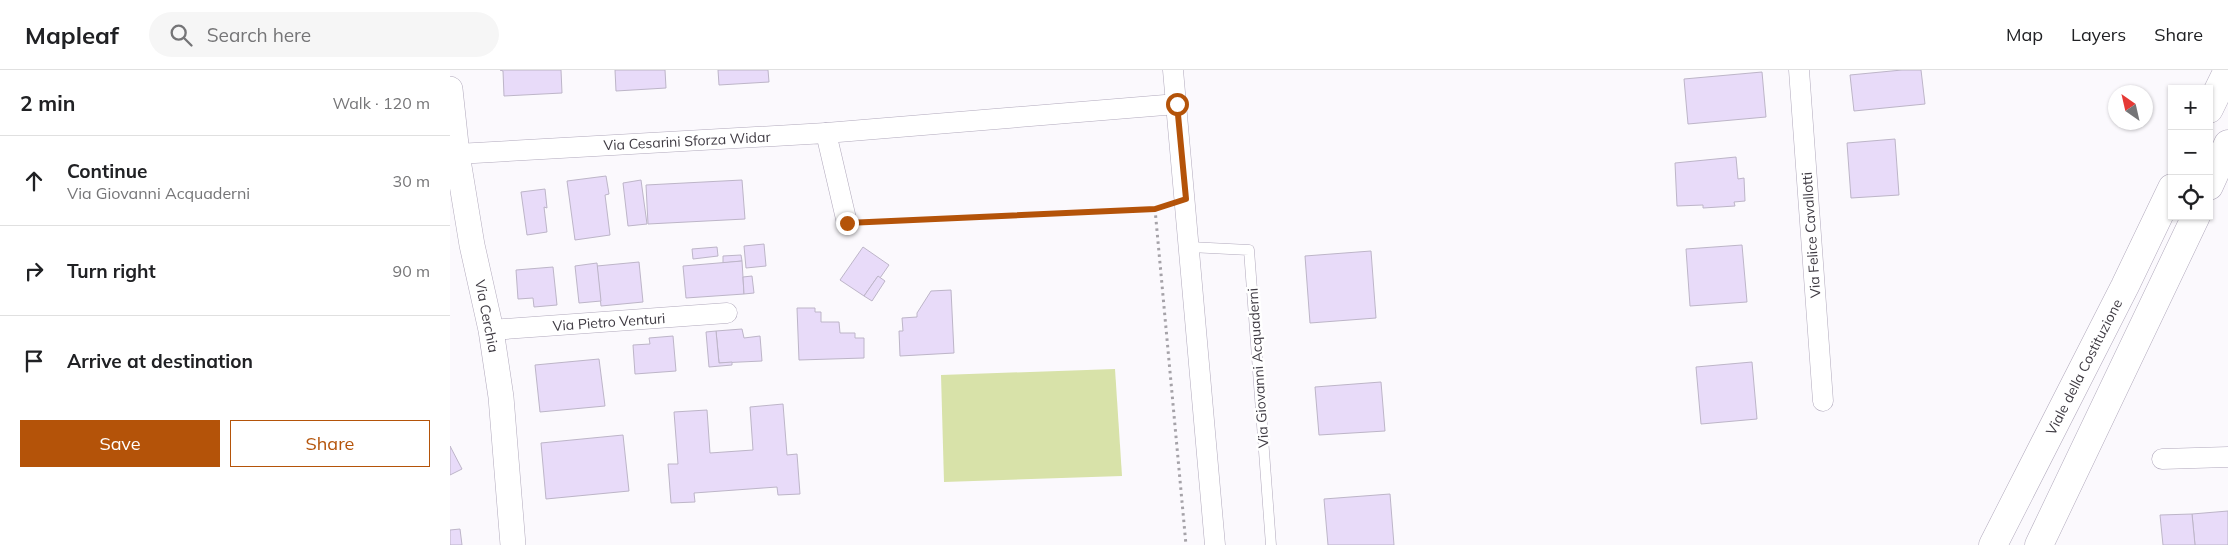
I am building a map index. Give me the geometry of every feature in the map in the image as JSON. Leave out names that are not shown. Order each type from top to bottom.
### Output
[{"type":"highway","points":[[2213,101],[2228,70]]},
{"type":"highway","points":[[2213,177],[2228,144]]},
{"type":"highway","name":"Viale della Costituzione","points":[[1993,545],[2125,286],[2168,196]]},
{"type":"highway","points":[[2039,545],[2194,220]]},
{"type":"street","points":[[1173,70],[1186,199],[1215,545]]},
{"type":"street","name":"Via Felice Cavallotti","points":[[1798,70],[1824,401]]},
{"type":"street","name":"Via Cerchia","points":[[450,89],[457,154],[472,245],[491,330],[501,397],[513,545]]},
{"type":"street","name":"Via Cesarini Sforza Widar","points":[[457,154],[826,134],[1177,104]]},
{"type":"street","points":[[826,134],[847,223]]},
{"type":"street","name":"Via Pietro Venturi","points":[[491,330],[727,313]]},
{"type":"street","points":[[2162,459],[2228,457]]},
{"type":"lane","name":"Via Giovanni Acquaderni","points":[[1190,247],[1249,250],[1271,545]]},
{"type":"path","points":[[847,223],[1155,209],[1186,199]]},
{"type":"path","points":[[1155,209],[1186,545]]},
{"type":"green space","points":[[1115,369],[1122,476],[944,482],[941,375]]},
{"type":"building","points":[[500,70],[561,70],[562,93],[504,96],[503,71]]},
{"type":"building","points":[[615,70],[665,70],[666,88],[616,91]]},
{"type":"building","points":[[718,70],[768,70],[769,82],[719,85]]},
{"type":"building","points":[[1921,70],[1925,104],[1854,111],[1850,75]]},
{"type":"building","points":[[1762,72],[1766,117],[1688,124],[1684,79]]},
{"type":"building","points":[[1895,139],[1899,195],[1851,198],[1847,143]]},
{"type":"building","points":[[1736,157],[1738,179],[1744,178],[1745,201],[1734,202],[1735,206],[1703,208],[1703,205],[1677,206],[1675,163]]},
{"type":"building","points":[[606,176],[609,194],[605,195],[610,235],[575,240],[567,181]]},
{"type":"building","points":[[641,180],[647,224],[628,226],[623,183]]},
{"type":"building","points":[[742,180],[745,219],[648,224],[646,185]]},
{"type":"building","points":[[545,189],[547,208],[544,207],[547,232],[527,235],[521,192]]},
{"type":"building","points":[[764,244],[766,266],[746,268],[744,246]]},
{"type":"building","points":[[1742,245],[1747,302],[1690,306],[1686,249]]},
{"type":"building","points":[[717,247],[718,256],[693,259],[692,249]]},
{"type":"building","points":[[863,247],[889,265],[880,278],[878,276],[864,296],[840,280]]},
{"type":"building","points":[[1371,251],[1376,318],[1310,323],[1305,256]]},
{"type":"building","points":[[741,255],[742,261],[723,263],[723,256]]},
{"type":"building","points":[[742,261],[744,294],[686,298],[683,266]]},
{"type":"building","points":[[639,262],[643,302],[601,306],[597,266]]},
{"type":"building","points":[[597,263],[601,301],[579,303],[575,266]]},
{"type":"building","points":[[553,267],[557,305],[534,307],[533,298],[518,299],[516,270]]},
{"type":"building","points":[[752,276],[754,293],[744,294],[743,277]]},
{"type":"building","points":[[878,276],[885,281],[872,301],[864,296]]},
{"type":"building","points":[[951,290],[954,353],[900,356],[899,331],[903,331],[902,318],[917,317],[917,313],[931,291]]},
{"type":"building","points":[[797,308],[815,308],[815,312],[821,312],[821,322],[839,322],[840,333],[855,333],[855,338],[864,338],[864,358],[799,360]]},
{"type":"building","points":[[742,329],[744,338],[760,336],[762,361],[719,363],[716,331]]},
{"type":"building","points":[[716,331],[719,363],[732,362],[732,365],[709,367],[706,332]]},
{"type":"building","points":[[673,336],[676,371],[635,374],[633,345],[650,344],[649,338]]},
{"type":"building","points":[[599,359],[605,406],[540,412],[535,365]]},
{"type":"building","points":[[1752,362],[1757,419],[1701,424],[1696,367]]},
{"type":"building","points":[[1381,382],[1385,431],[1319,435],[1315,387]]},
{"type":"building","points":[[783,404],[787,455],[797,454],[800,494],[778,495],[777,487],[694,493],[695,502],[671,503],[668,464],[678,464],[674,412],[707,410],[710,453],[753,450],[750,407]]},
{"type":"building","points":[[623,435],[629,491],[546,499],[541,443]]},
{"type":"building","points":[[450,446],[462,469],[450,475]]},
{"type":"building","points":[[1390,494],[1394,545],[1328,545],[1324,499]]},
{"type":"building","points":[[2228,511],[2228,545],[2195,545],[2192,514]]},
{"type":"building","points":[[2192,514],[2195,545],[2163,545],[2160,515]]},
{"type":"building","points":[[460,529],[462,545],[450,545],[450,530]]},
{"type":"route","points":[[847,223],[1155,209],[1186,199],[1177,104]]}]
